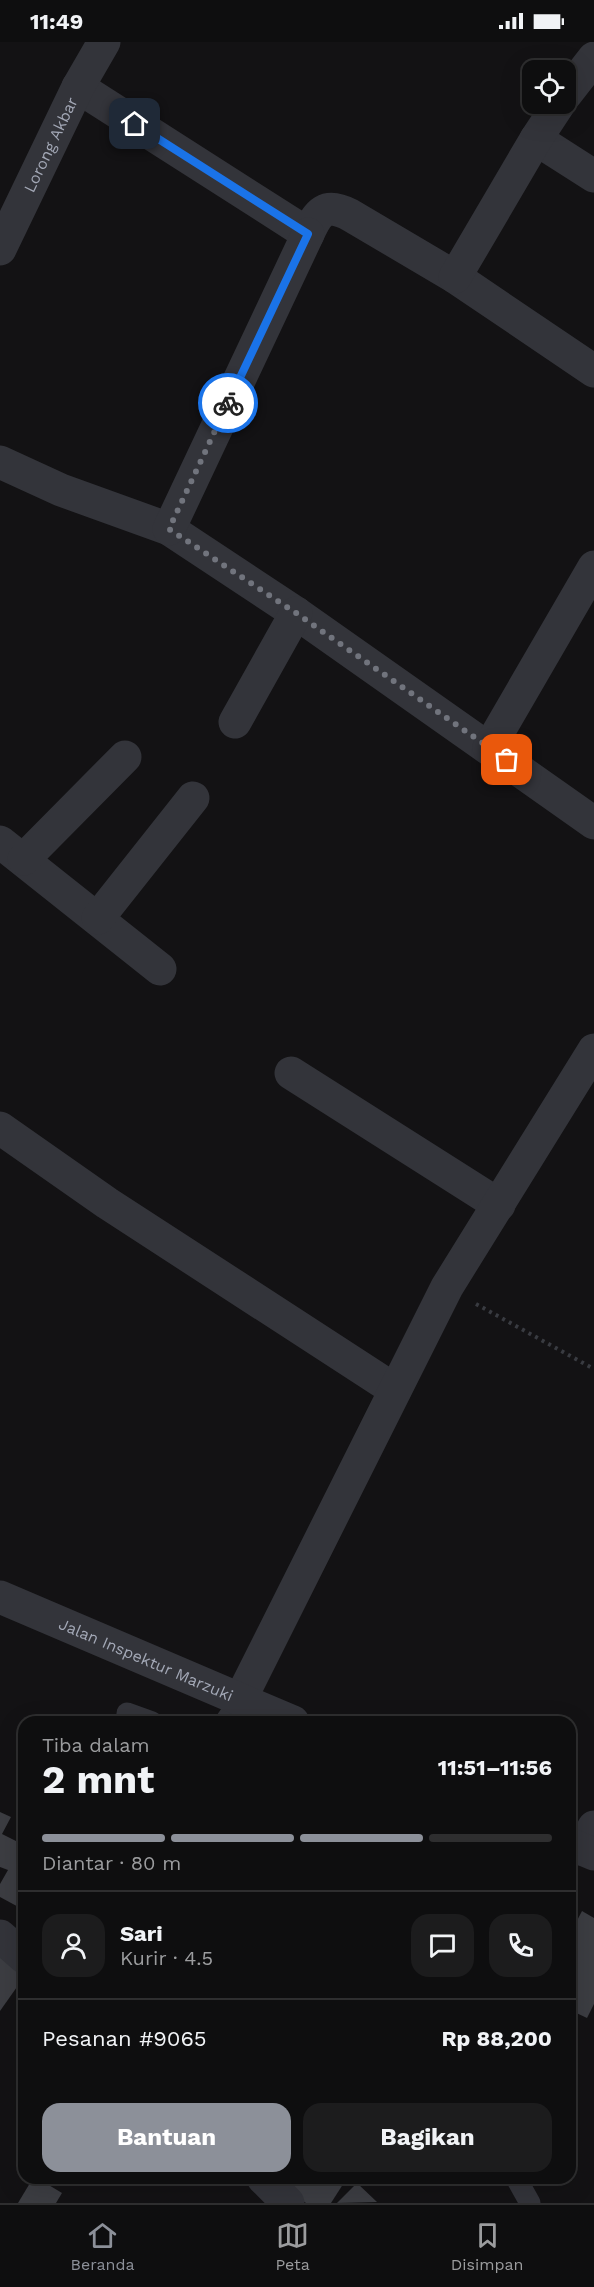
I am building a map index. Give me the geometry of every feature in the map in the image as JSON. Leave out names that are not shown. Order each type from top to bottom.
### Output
[{"type":"street","name":"Lorong Akbar","points":[[0,249],[78,87],[104,42]]},
{"type":"street","points":[[576,81],[594,58]]},
{"type":"street","points":[[78,87],[308,234]]},
{"type":"street","points":[[455,277],[552,114]]},
{"type":"street","points":[[536,139],[594,176]]},
{"type":"street","points":[[169,529],[316,216],[321,211],[340,210],[455,277],[594,371]]},
{"type":"street","points":[[0,462],[61,490],[169,529],[296,613],[594,823]]},
{"type":"street","points":[[489,748],[594,567]]},
{"type":"street","points":[[235,722],[296,613]]},
{"type":"street","points":[[125,757],[12,850],[160,969]]},
{"type":"street","points":[[98,918],[193,798]]},
{"type":"street","points":[[233,1711],[447,1287],[594,1050]]},
{"type":"street","points":[[291,1073],[499,1205]]},
{"type":"street","points":[[0,1128],[108,1203],[395,1390]]},
{"type":"street","name":"Jalan Inspektur Marzuki","points":[[0,1597],[233,1711],[260,1716]]},
{"type":"street","points":[[0,1936],[18,1952]]},
{"type":"street","points":[[269,2184],[288,2203]]},
{"type":"lane","points":[[127,1713],[135,1716]]},
{"type":"lane","points":[[519,2184],[530,2203]]},
{"type":"path","points":[[447,1287],[594,1369]]},
{"type":"building","points":[[0,1812],[11,1817],[2,1834],[18,1842],[18,1907],[0,1897],[0,1884],[8,1870],[0,1867]]},
{"type":"building","points":[[582,1911],[594,1918],[594,2004],[587,2018],[576,2013],[576,1922]]},
{"type":"building","points":[[0,1955],[18,1967],[18,1986],[0,2011]]},
{"type":"building","points":[[29,2184],[47,2184],[62,2193],[56,2203],[18,2203]]},
{"type":"building","points":[[343,2184],[331,2203],[306,2203],[279,2185]]},
{"type":"building","points":[[356,2184],[377,2202],[337,2203]]},
{"type":"way so far","points":[[228,403],[169,529],[296,613],[507,760]]},
{"type":"route","points":[[135,124],[308,234],[228,403]]}]
